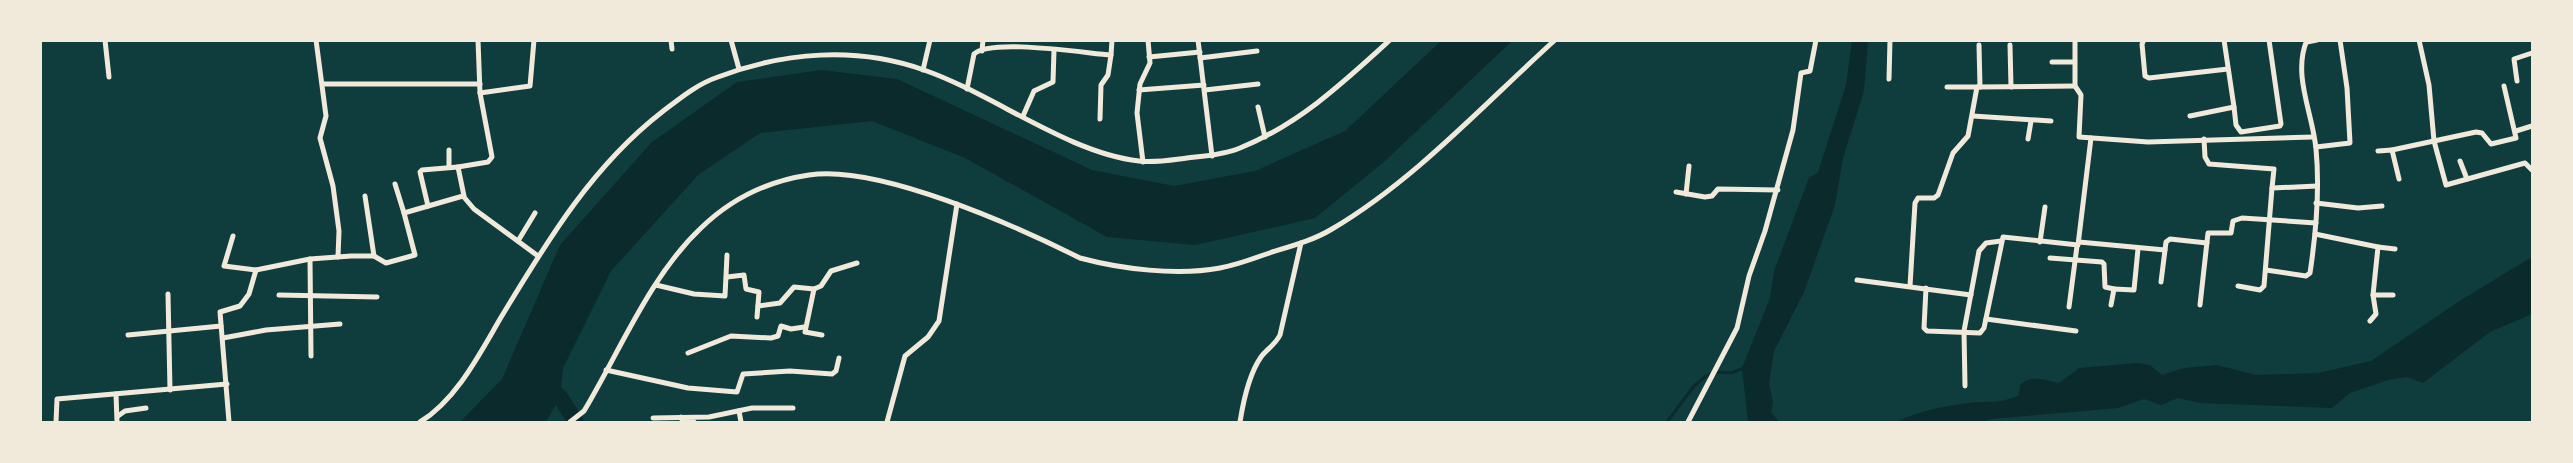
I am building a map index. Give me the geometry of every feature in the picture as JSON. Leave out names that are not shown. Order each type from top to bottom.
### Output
[{"type":"street","points":[[105,40],[109,77]]},
{"type":"street","points":[[316,40],[324,84],[326,116],[320,138],[330,166],[336,204],[340,238],[338,257]]},
{"type":"street","points":[[428,206],[420,171],[458,167],[491,159],[480,93],[478,40]]},
{"type":"street","points":[[480,93],[530,86],[534,40]]},
{"type":"street","points":[[671,40],[672,49]]},
{"type":"street","points":[[731,40],[739,69]]},
{"type":"street","points":[[923,70],[930,40]]},
{"type":"street","points":[[982,51],[983,40]]},
{"type":"street","points":[[1100,119],[1101,85],[1108,75],[1112,40]]},
{"type":"street","points":[[1143,162],[1138,131],[1139,90],[1148,70],[1148,40]]},
{"type":"street","points":[[1198,40],[1212,156]]},
{"type":"street","points":[[420,423],[442,406],[467,372],[538,256],[592,180],[651,121],[682,96],[713,78],[739,69],[820,54],[867,57],[923,70],[1104,154],[1143,162],[1212,156],[1237,150],[1265,137],[1306,112],[1390,40]]},
{"type":"street","points":[[570,423],[588,404],[656,285],[700,228],[759,187],[810,174],[832,174],[892,184],[957,204],[1080,258],[1131,268],[1191,271],[1221,268],[1301,243],[1330,231],[1374,202],[1430,155],[1555,40]]},
{"type":"street","points":[[1688,423],[1737,328],[1749,276],[1778,190],[1793,130],[1800,79],[1802,72],[1810,72],[1816,40]]},
{"type":"street","points":[[1889,79],[1890,40]]},
{"type":"street","points":[[2075,40],[2075,86],[2080,95],[2078,136],[2148,142],[2313,137]]},
{"type":"street","points":[[2144,40],[2145,76],[2149,78],[2228,69]]},
{"type":"street","points":[[2224,40],[2236,125],[2241,132],[2281,124],[2269,40]]},
{"type":"street","points":[[2266,270],[2310,274],[2316,223],[2316,147],[2301,66],[2307,41],[2317,40]]},
{"type":"street","points":[[2316,147],[2350,143],[2347,88],[2340,40]]},
{"type":"street","points":[[2419,40],[2429,85],[2434,141],[2446,185],[2525,163],[2532,170]]},
{"type":"street","points":[[967,89],[974,54],[996,45],[1111,54]]},
{"type":"street","points":[[1910,286],[1916,201],[1920,198],[1934,198],[1938,195],[1953,153],[1968,136],[1979,87],[1978,45]]},
{"type":"street","points":[[2010,45],[2011,87]]},
{"type":"street","points":[[1023,116],[1034,91],[1053,82],[1054,50]]},
{"type":"street","points":[[1149,57],[1257,51]]},
{"type":"street","points":[[2517,81],[2514,59],[2532,53]]},
{"type":"street","points":[[2052,62],[2074,62]]},
{"type":"street","points":[[324,84],[480,84]]},
{"type":"street","points":[[1139,90],[1258,84]]},
{"type":"street","points":[[1947,87],[2075,86]]},
{"type":"street","points":[[2378,151],[2476,132],[2482,133],[2491,144],[2516,138],[2504,86]]},
{"type":"street","points":[[1258,107],[1265,137]]},
{"type":"street","points":[[2190,116],[2234,107]]},
{"type":"street","points":[[1973,117],[2051,121]]},
{"type":"street","points":[[2028,139],[2031,121]]},
{"type":"street","points":[[2516,131],[2532,126]]},
{"type":"street","points":[[2069,308],[2091,138]]},
{"type":"street","points":[[2204,139],[2205,157],[2209,164],[2274,169],[2266,270],[2262,290],[2238,286]]},
{"type":"street","points":[[448,150],[449,168]]},
{"type":"street","points":[[2392,150],[2399,179]]},
{"type":"street","points":[[2460,161],[2468,178]]},
{"type":"street","points":[[1686,194],[1689,166]]},
{"type":"street","points":[[458,167],[465,196],[474,209],[538,256]]},
{"type":"street","points":[[232,236],[223,265],[256,270],[310,259],[374,256],[386,263],[415,255],[395,184]]},
{"type":"street","points":[[2272,188],[2317,186]]},
{"type":"street","points":[[1676,192],[1705,197],[1712,196],[1718,189],[1778,190]]},
{"type":"street","points":[[365,196],[374,256]]},
{"type":"street","points":[[404,213],[465,196]]},
{"type":"street","points":[[2316,203],[2358,208],[2382,206]]},
{"type":"street","points":[[887,423],[905,356],[928,337],[939,321],[957,204]]},
{"type":"street","points":[[2040,242],[2045,207]]},
{"type":"street","points":[[518,241],[535,213]]},
{"type":"street","points":[[2200,305],[2209,233],[2232,232],[2235,220],[2316,223]]},
{"type":"street","points":[[2315,234],[2395,249]]},
{"type":"street","points":[[1965,386],[1964,331],[1979,250],[1986,243],[2001,241],[2006,237],[2040,242],[2165,250]]},
{"type":"street","points":[[2161,282],[2166,242],[2170,239],[2207,243]]},
{"type":"street","points":[[1926,288],[1924,328],[1930,332],[1980,333],[1986,319],[2001,241]]},
{"type":"street","points":[[1240,423],[1243,406],[1258,362],[1277,343],[1280,335],[1301,243]]},
{"type":"street","points":[[2370,321],[2376,314],[2373,295],[2378,247]]},
{"type":"street","points":[[2050,258],[2104,263],[2104,287],[2134,290],[2138,249]]},
{"type":"street","points":[[656,285],[694,294],[724,296],[727,255]]},
{"type":"street","points":[[310,259],[310,356]]},
{"type":"street","points":[[758,306],[780,303],[794,287],[814,289],[822,285],[831,271],[857,263]]},
{"type":"street","points":[[229,423],[220,311],[240,306],[249,294],[256,270]]},
{"type":"street","points":[[727,277],[744,275],[747,289],[760,293],[757,317]]},
{"type":"street","points":[[1857,280],[1971,295]]},
{"type":"street","points":[[814,289],[804,327],[805,332],[822,335]]},
{"type":"street","points":[[2111,305],[2114,289]]},
{"type":"street","points":[[168,294],[170,390]]},
{"type":"street","points":[[279,295],[377,297]]},
{"type":"street","points":[[2373,295],[2392,295]]},
{"type":"street","points":[[1986,319],[2076,331]]},
{"type":"street","points":[[223,338],[311,325],[340,324]]},
{"type":"street","points":[[128,335],[221,326]]},
{"type":"street","points":[[688,353],[731,336],[771,338],[778,336],[781,326],[791,329],[804,327]]},
{"type":"street","points":[[606,370],[688,388],[737,392],[743,374],[790,371],[832,374],[836,371],[839,358]]},
{"type":"street","points":[[56,423],[57,399],[227,384]]},
{"type":"street","points":[[116,394],[117,419]]},
{"type":"street","points":[[117,419],[125,411],[146,408]]},
{"type":"street","points":[[653,418],[709,417],[739,411],[793,408]]},
{"type":"street","points":[[739,411],[741,423]]},
{"type":"street","points":[[681,417],[683,422],[694,423]]},
{"type":"water","points":[[1441,41],[1512,41],[1385,161],[1315,218],[1195,245],[1107,237],[965,158],[872,121],[760,133],[698,175],[611,271],[563,368],[560,397],[546,422],[460,422],[502,379],[560,245],[652,142],[737,82],[821,70],[897,79],[1092,170],[1174,186],[1255,171],[1345,131]]},
{"type":"water","points":[[1852,41],[1868,41],[1864,91],[1843,158],[1835,205],[1804,292],[1774,351],[1769,384],[1773,403],[1771,412],[1779,422],[1748,422],[1742,368],[1770,298],[1774,271],[1809,178],[1818,172],[1846,85]]},
{"type":"water","points":[[2532,257],[2532,314],[2490,332],[2423,383],[2407,377],[2388,380],[2350,393],[2332,408],[2200,403],[2178,398],[2161,405],[2144,399],[2118,408],[1992,419],[1983,422],[1896,422],[1941,407],[2005,400],[2019,395],[2020,385],[2029,380],[2039,379],[2059,383],[2079,368],[2137,363],[2150,365],[2162,375],[2184,368],[2217,365],[2256,375],[2318,373],[2371,361],[2461,300]]},
{"type":"waterway","points":[[1667,422],[1694,386],[1706,376],[1717,372],[1731,373],[1746,367]]},
{"type":"waterway","points":[[542,382],[560,397],[576,422]]}]
